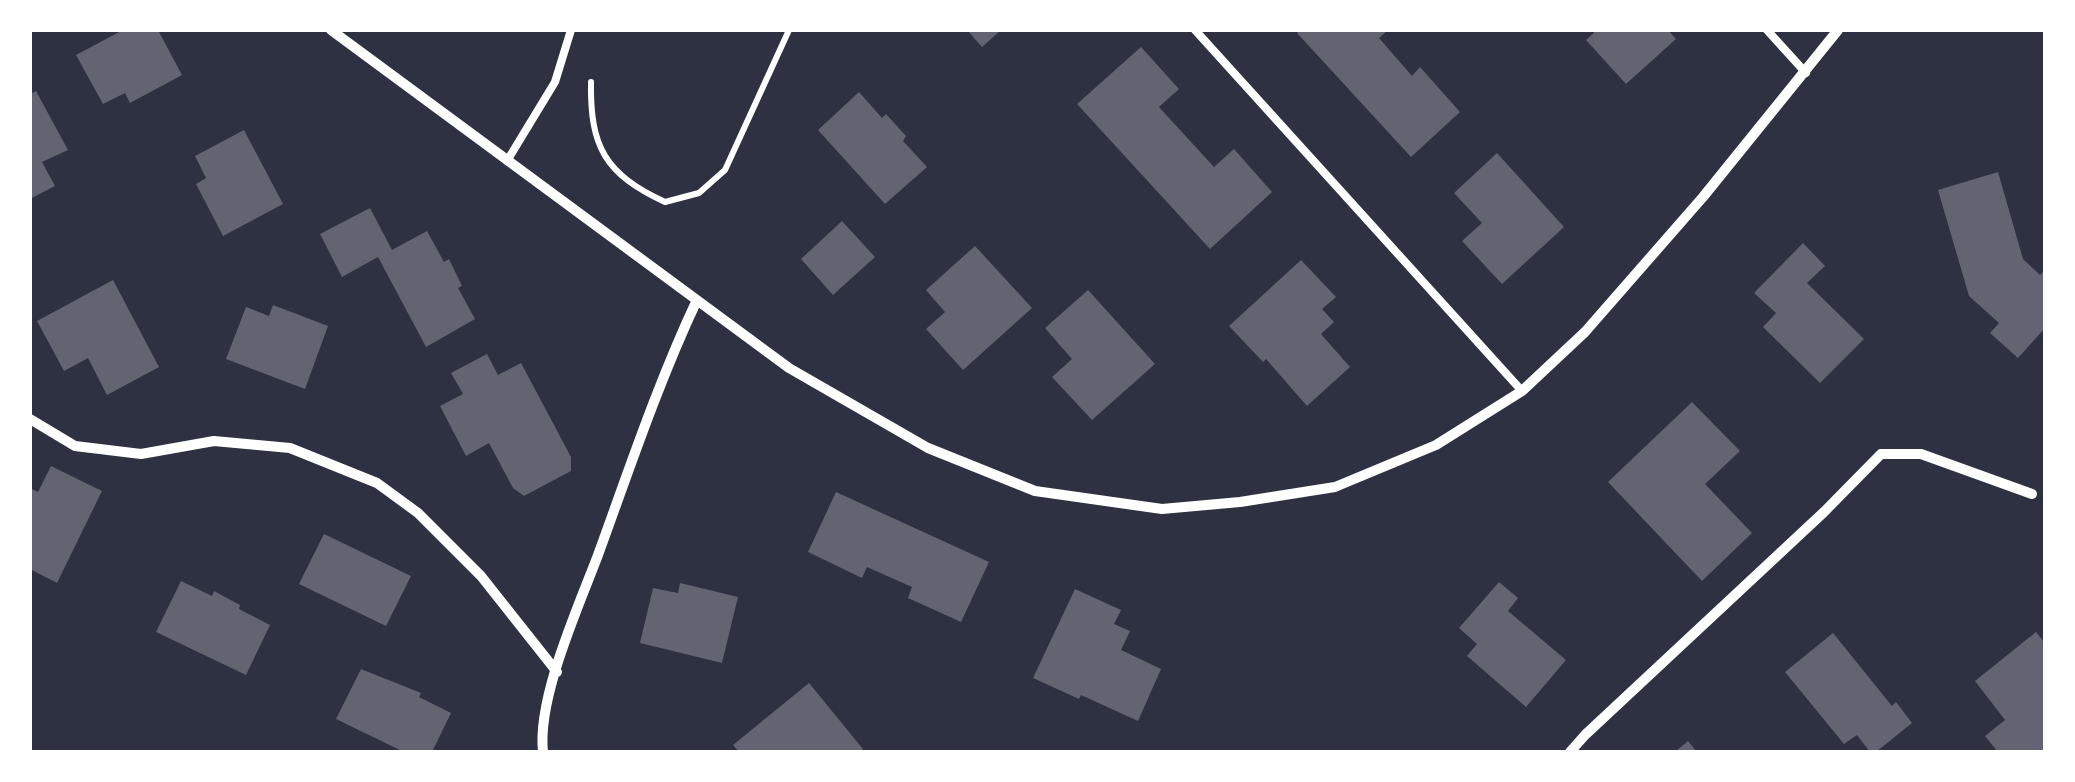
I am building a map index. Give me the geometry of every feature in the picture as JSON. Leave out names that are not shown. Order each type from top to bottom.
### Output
[{"type":"street","points":[[331,30],[788,368],[928,448],[1035,491],[1162,509],[1335,487],[1436,445],[1522,390],[1584,332],[1806,73],[1838,30]]},
{"type":"street","points":[[543,752],[541,732],[557,672],[671,354],[697,300]]},
{"type":"street","points":[[30,419],[75,446],[141,454],[214,441],[290,448],[377,482],[418,513],[481,576],[557,672]]},
{"type":"street","points":[[1570,752],[1824,512],[1880,454],[1920,454],[2032,494]]},
{"type":"lane","points":[[508,161],[555,82],[571,30]]},
{"type":"lane","points":[[1195,30],[1522,390]]},
{"type":"lane","points":[[1767,30],[1806,73]]},
{"type":"path","points":[[592,64],[590,120],[598,148],[636,189],[665,202],[699,192],[725,170],[789,30]]},
{"type":"building","points":[[123,30],[158,30],[182,75],[130,103],[125,93],[103,104],[76,55]]},
{"type":"building","points":[[967,30],[1001,30],[982,47]]},
{"type":"building","points":[[1388,30],[1379,38],[1412,76],[1420,67],[1460,112],[1411,157],[1297,33]]},
{"type":"building","points":[[1592,30],[1668,30],[1676,39],[1626,84],[1586,40],[1594,33]]},
{"type":"building","points":[[1141,47],[1179,89],[1159,107],[1214,167],[1234,149],[1272,192],[1210,249],[1077,104]]},
{"type":"building","points":[[36,91],[68,150],[42,162],[55,186],[30,199],[30,94]]},
{"type":"building","points":[[859,92],[882,118],[886,114],[906,136],[903,141],[927,167],[885,204],[818,130]]},
{"type":"building","points":[[244,130],[283,204],[223,236],[196,184],[206,178],[195,156]]},
{"type":"building","points":[[1497,153],[1564,227],[1502,284],[1462,241],[1482,223],[1454,193]]},
{"type":"building","points":[[1998,172],[2023,259],[2040,275],[2045,270],[2045,328],[2018,358],[1990,333],[1999,323],[1969,296],[1938,190]]},
{"type":"building","points":[[370,208],[392,250],[427,231],[444,262],[449,259],[462,286],[458,288],[475,319],[426,347],[378,257],[342,277],[320,234]]},
{"type":"building","points":[[842,221],[875,257],[833,295],[801,259]]},
{"type":"building","points":[[1803,243],[1825,266],[1807,283],[1864,339],[1820,383],[1763,327],[1776,313],[1754,293]]},
{"type":"building","points":[[975,246],[1032,308],[963,370],[926,329],[945,312],[926,290]]},
{"type":"building","points":[[1301,260],[1336,297],[1322,309],[1334,322],[1321,334],[1350,367],[1307,406],[1266,359],[1263,362],[1229,326]]},
{"type":"building","points":[[113,280],[159,367],[107,395],[88,358],[64,371],[37,321]]},
{"type":"building","points":[[1088,290],[1155,364],[1092,420],[1052,377],[1072,359],[1045,328]]},
{"type":"building","points":[[273,305],[328,326],[305,389],[226,359],[246,307],[269,316]]},
{"type":"building","points":[[487,354],[498,375],[521,363],[571,457],[571,471],[524,496],[513,488],[489,443],[466,456],[440,406],[463,394],[451,373]]},
{"type":"building","points":[[1692,402],[1740,451],[1705,484],[1752,533],[1702,581],[1608,482]]},
{"type":"building","points":[[51,466],[102,491],[57,583],[30,569],[30,488],[38,492]]},
{"type":"building","points":[[836,492],[989,562],[961,622],[908,598],[912,587],[867,567],[862,578],[808,552]]},
{"type":"building","points":[[324,534],[411,576],[386,626],[299,584]]},
{"type":"building","points":[[181,581],[212,596],[214,591],[270,625],[246,675],[156,632]]},
{"type":"building","points":[[1499,582],[1518,598],[1508,611],[1566,660],[1526,707],[1467,656],[1477,644],[1459,628]]},
{"type":"building","points":[[680,583],[738,597],[722,663],[640,643],[653,588],[678,593]]},
{"type":"building","points":[[1075,589],[1121,610],[1114,624],[1130,631],[1121,650],[1161,669],[1138,721],[1033,678]]},
{"type":"building","points":[[2036,632],[2045,643],[2045,752],[1998,752],[1985,736],[2005,720],[1975,681]]},
{"type":"building","points":[[1833,633],[1892,706],[1896,702],[1912,723],[1876,752],[1870,752],[1857,735],[1844,744],[1785,672]]},
{"type":"building","points":[[361,669],[421,693],[419,697],[451,713],[432,752],[404,752],[336,719]]},
{"type":"building","points":[[809,683],[863,749],[739,752],[733,745]]},
{"type":"building","points":[[1688,741],[1697,752],[1675,752]]}]
